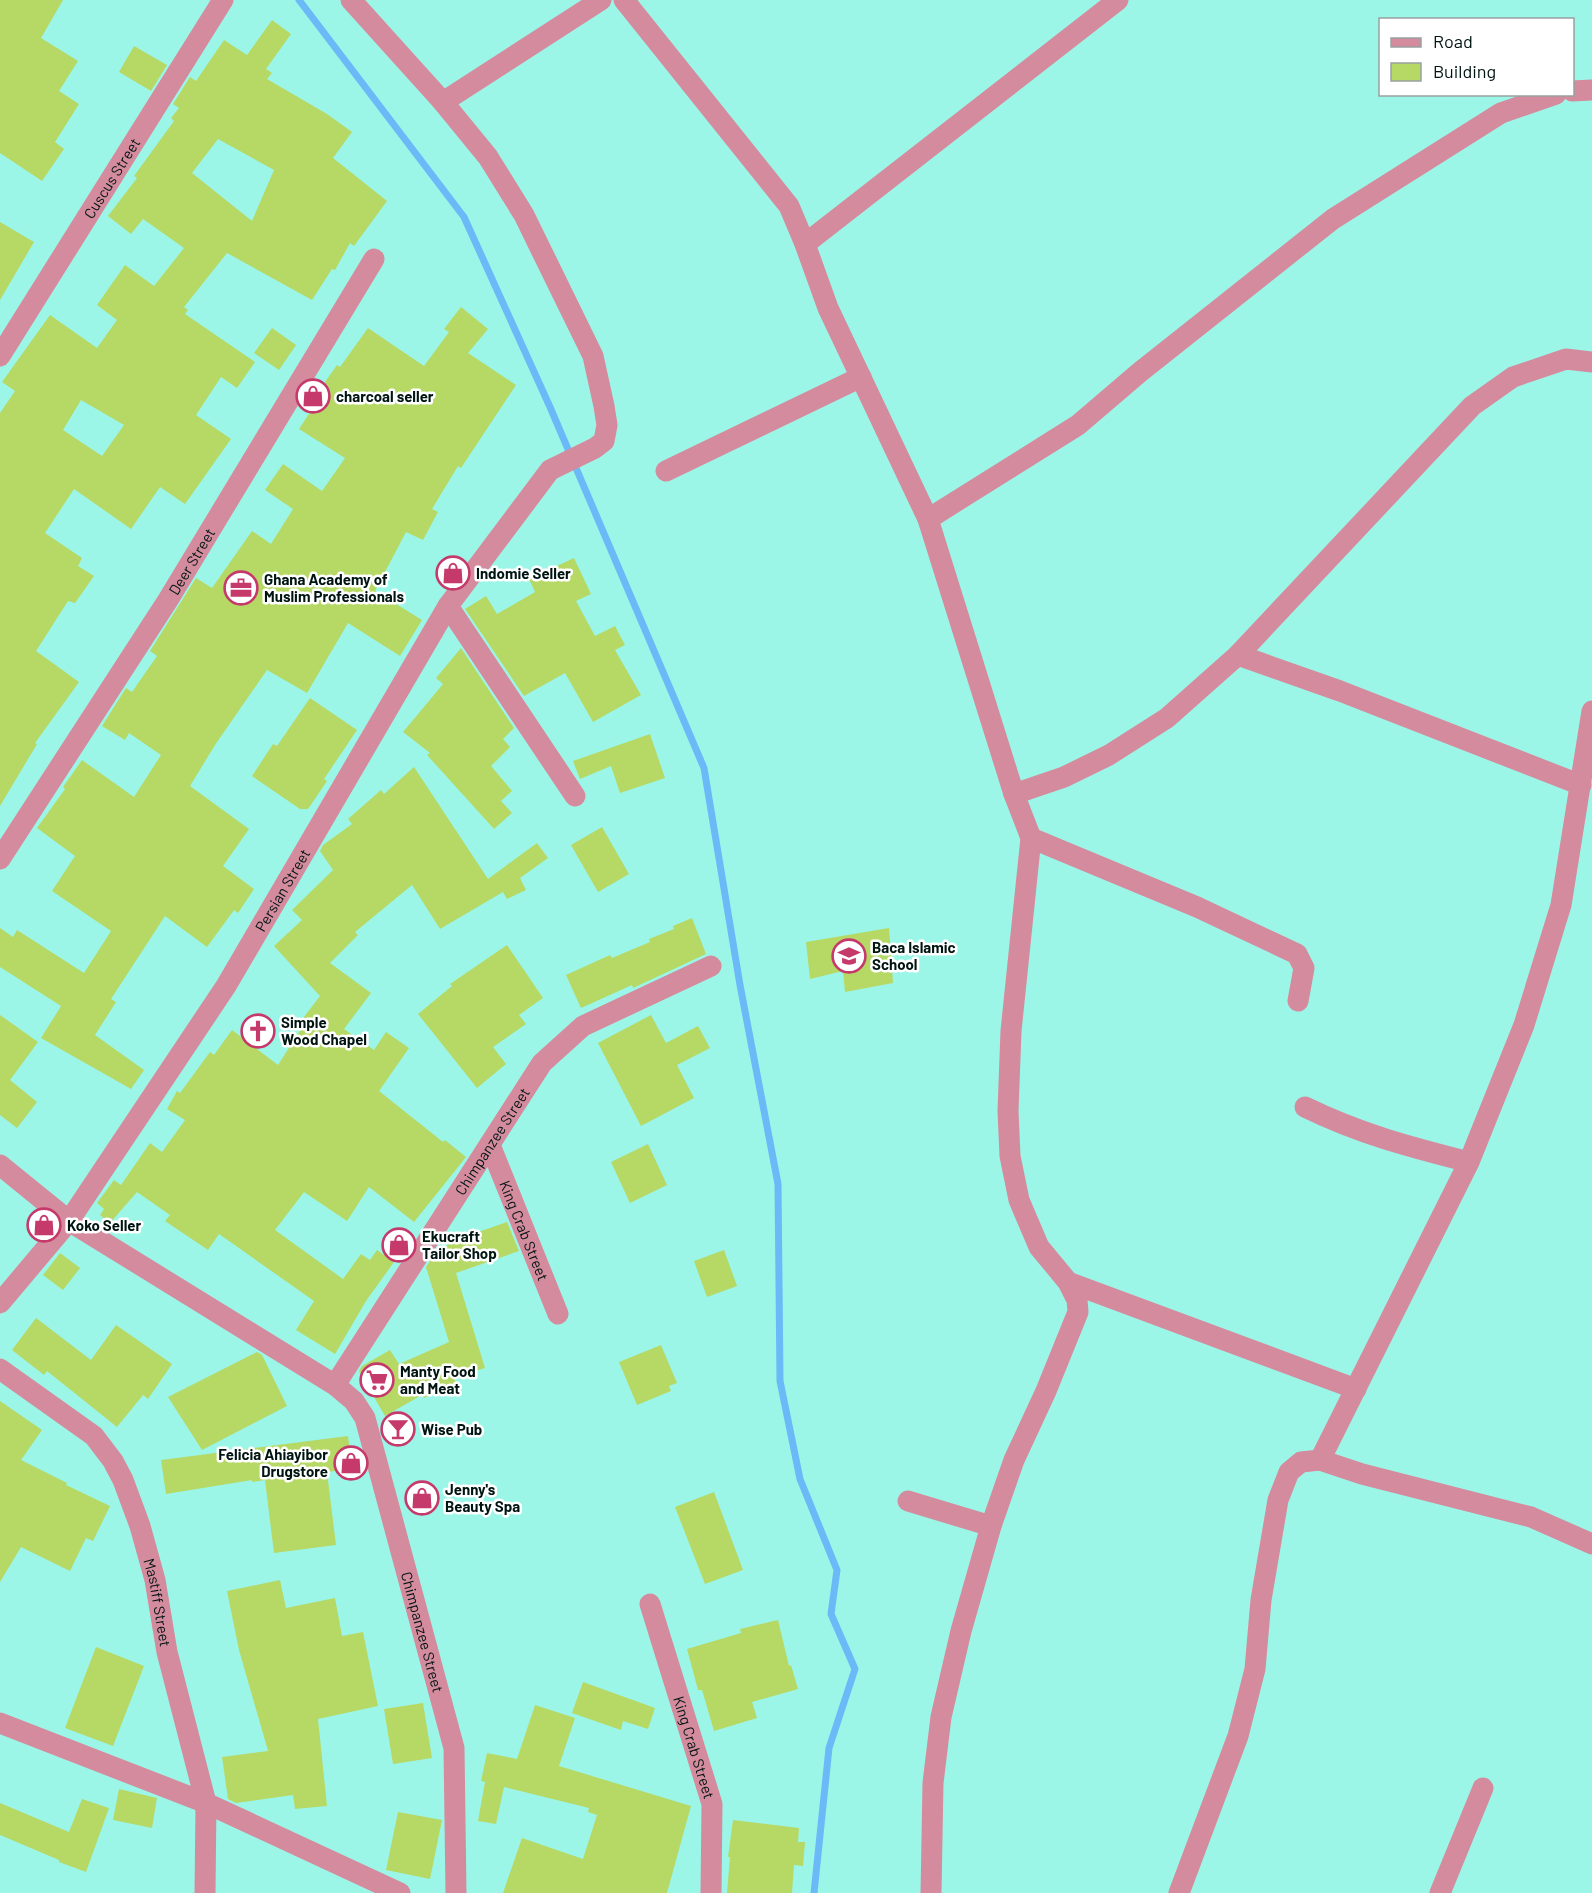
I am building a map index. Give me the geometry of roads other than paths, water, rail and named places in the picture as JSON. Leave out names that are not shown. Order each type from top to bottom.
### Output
[{"type":"street","name":"Cuscus Street","points":[[0,356],[223,0]]},
{"type":"street","points":[[351,0],[443,102],[601,0]]},
{"type":"street","points":[[624,0],[789,206],[828,308],[928,519],[1014,794],[1031,838],[1011,1031],[1008,1111],[1010,1156],[1019,1200],[1039,1246],[1055,1269],[1068,1282],[1077,1300],[1078,1312],[1046,1391],[1014,1460],[991,1526],[961,1631],[940,1717],[933,1783],[931,1893]]},
{"type":"street","points":[[805,244],[1118,0]]},
{"type":"street","points":[[1574,91],[1592,90]]},
{"type":"street","points":[[928,519],[1078,425],[1140,372],[1333,219],[1501,113],[1550,96]]},
{"type":"street","name":"Persian Street","points":[[0,1303],[69,1221],[226,986],[448,606],[554,468],[595,448],[604,441],[607,425],[592,356],[524,215],[488,157],[443,102]]},
{"type":"street","name":"Deer Street","points":[[0,859],[168,600],[374,259]]},
{"type":"street","points":[[1014,794],[1064,777],[1109,755],[1167,718],[1238,655],[1472,406],[1513,377],[1566,359],[1592,362]]},
{"type":"street","points":[[666,471],[861,377]]},
{"type":"street","points":[[448,606],[574,796]]},
{"type":"street","points":[[1238,655],[1350,695],[1581,785]]},
{"type":"street","points":[[1320,1460],[1469,1162],[1524,1025],[1561,905],[1592,711]]},
{"type":"street","points":[[1031,838],[1197,907],[1297,954],[1304,968],[1298,1001]]},
{"type":"street","name":"Chimpanzee Street","points":[[335,1385],[542,1063],[583,1026],[711,966]]},
{"type":"street","points":[[1305,1107],[1336,1122],[1398,1145],[1469,1162]]},
{"type":"street","name":"King Crab Street","points":[[490,1145],[558,1314]]},
{"type":"street","name":"Chimpanzee Street","points":[[0,1165],[69,1221],[335,1385],[354,1401],[365,1418],[454,1748],[456,1893]]},
{"type":"street","points":[[1068,1282],[1356,1389]]},
{"type":"street","name":"Mastiff Street","points":[[0,1369],[94,1436],[113,1461],[123,1480],[140,1527],[155,1580],[167,1652],[206,1803],[205,1893]]},
{"type":"street","points":[[1179,1893],[1238,1736],[1255,1669],[1262,1600],[1278,1500],[1289,1472],[1301,1461],[1320,1460],[1362,1474],[1531,1517],[1592,1544]]},
{"type":"street","points":[[908,1501],[991,1526]]},
{"type":"street","name":"King Crab Street","points":[[650,1604],[712,1804],[711,1893]]},
{"type":"street","points":[[0,1723],[206,1803],[400,1893]]},
{"type":"street","points":[[1440,1893],[1483,1788]]},
{"type":"waterway","points":[[299,0],[464,217],[550,407],[704,768],[740,985],[778,1184],[780,1381],[800,1479],[837,1570],[831,1614],[855,1669],[829,1748],[814,1893]]},
{"type":"place","name":"charcoal seller","points":[[313,396]]},
{"type":"place","name":"Indomie Seller","points":[[453,573]]},
{"type":"place","name":"Ghana Academy of Muslim Professionals","points":[[241,588]]},
{"type":"place","name":"Baca Islamic School","points":[[849,956]]},
{"type":"place","name":"Simple Wood Chapel","points":[[258,1031]]},
{"type":"place","name":"Koko Seller","points":[[44,1225]]},
{"type":"place","name":"Ekucraft Tailor Shop","points":[[399,1245]]},
{"type":"place","name":"Manty Food and Meat","points":[[377,1380]]},
{"type":"place","name":"Wise Pub","points":[[398,1429]]},
{"type":"place","name":"Felicia Ahiayibor Drugstore","points":[[351,1463]]},
{"type":"place","name":"Jenny's Beauty Spa","points":[[422,1498]]}]
